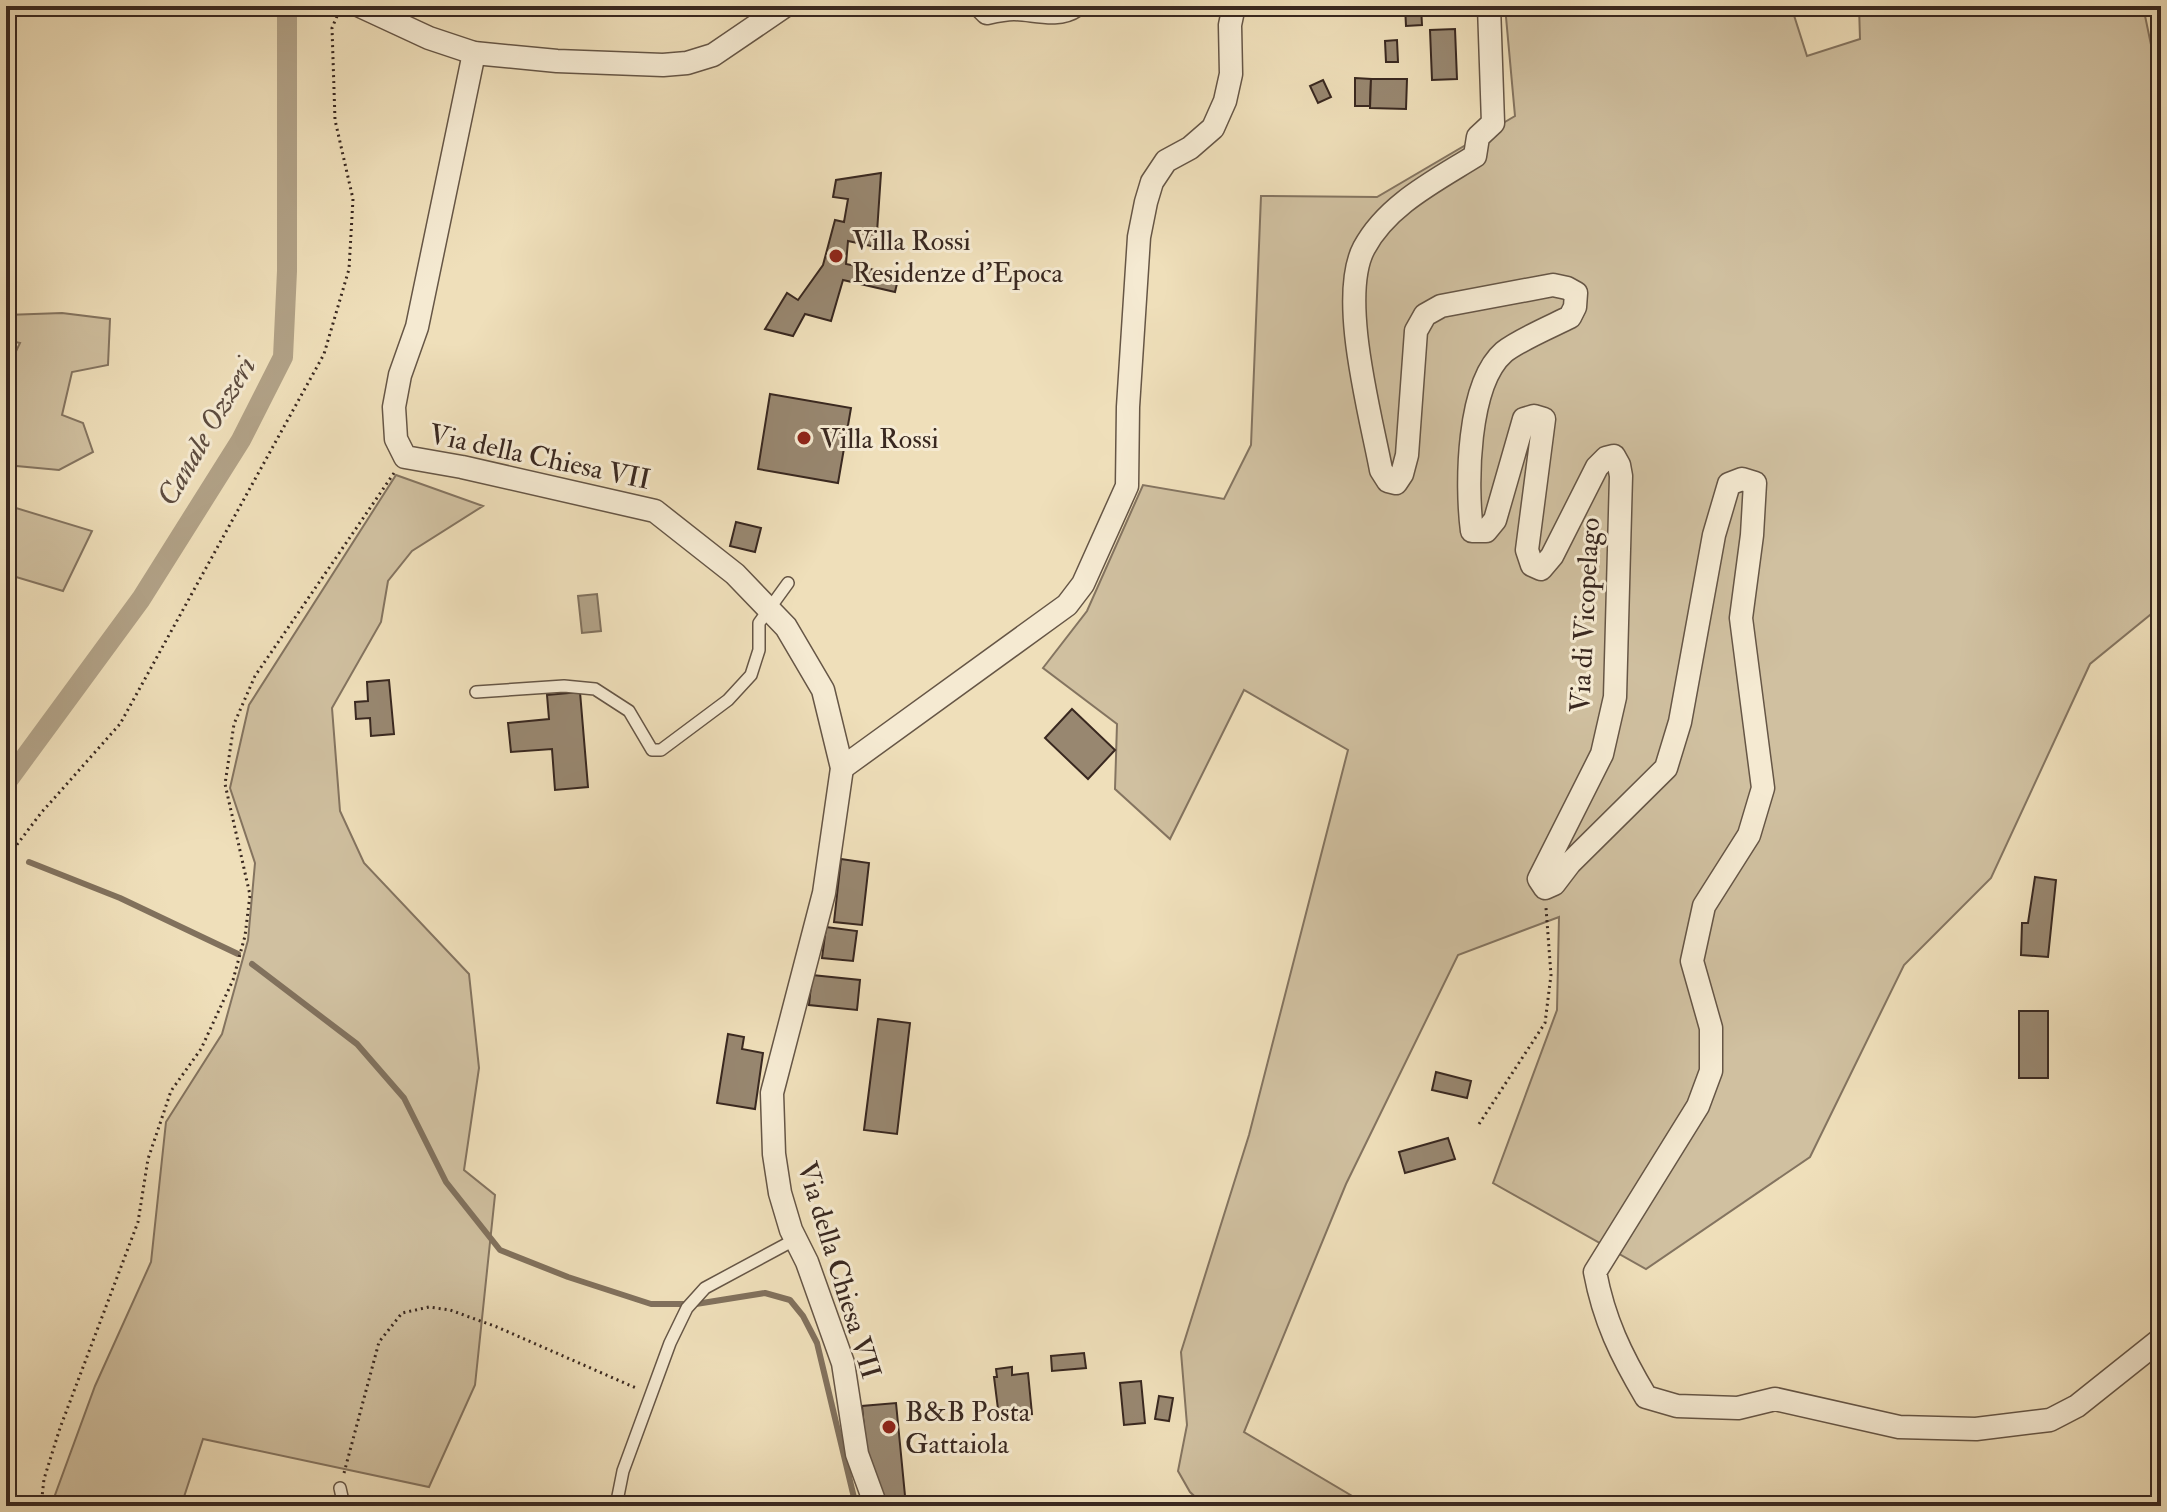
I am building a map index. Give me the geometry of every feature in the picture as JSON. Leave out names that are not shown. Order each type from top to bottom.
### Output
[{"type":"street","points":[[360,6],[429,38],[474,53],[557,61],[687,63],[713,55],[785,6]]},
{"type":"street","points":[[980,6],[987,13],[1012,8],[1036,12],[1068,11],[1075,6]]},
{"type":"street","points":[[842,768],[1067,605],[1083,584],[1127,486],[1128,407],[1137,266],[1146,202],[1152,182],[1166,161],[1190,148],[1213,128],[1225,101],[1231,74],[1230,25],[1234,6]]},
{"type":"street","name":"Via di Vicopelago","points":[[1489,6],[1493,123],[1478,137],[1475,156],[1412,195],[1384,221],[1363,249],[1352,292],[1359,350],[1381,470],[1388,481],[1396,483],[1407,455],[1416,331],[1425,315],[1441,306],[1553,285],[1576,293],[1575,307],[1570,317],[1504,352],[1490,371],[1471,435],[1468,501],[1472,531],[1486,531],[1495,520],[1524,419],[1534,416],[1544,419],[1527,550],[1532,565],[1541,569],[1552,556],[1597,467],[1606,458],[1614,456],[1619,465],[1621,490],[1615,697],[1602,754],[1539,879],[1545,888],[1554,884]]},
{"type":"street","name":"Via della Chiesa VII","points":[[474,53],[417,327],[400,375],[394,407],[396,439],[405,457],[655,511],[735,574],[786,627],[823,690],[842,768],[824,893],[772,1093],[774,1154],[780,1193],[843,1363],[857,1454],[876,1506]]},
{"type":"street","points":[[1554,884],[1570,863],[1666,768],[1680,722],[1714,535],[1729,484],[1742,479],[1755,483],[1741,618],[1763,788],[1749,835],[1704,906],[1692,961],[1711,1028],[1711,1071],[1698,1106],[1595,1272],[1602,1308],[1623,1360],[1646,1397],[1677,1406],[1738,1408],[1775,1399],[1899,1427],[1976,1429],[2050,1420],[2077,1406],[2161,1339]]},
{"type":"lane","points":[[476,692],[564,686],[595,689],[629,711],[652,750],[661,750],[728,700],[751,675],[759,650],[759,623],[788,583]]},
{"type":"lane","points":[[616,1506],[623,1471],[670,1343],[687,1308],[705,1288],[796,1239]]},
{"type":"lane","points":[[340,1488],[344,1506]]},
{"type":"path","points":[[6,859],[41,813],[120,724],[324,354],[349,269],[353,199],[335,120],[332,28],[341,6]]},
{"type":"path","points":[[41,1506],[44,1479],[60,1428],[138,1222],[148,1159],[171,1091],[201,1049],[233,980],[245,936],[250,895],[225,784],[234,724],[255,676],[405,457]]},
{"type":"path","points":[[1479,1124],[1545,1023],[1551,975],[1546,906],[1554,884]]},
{"type":"path","points":[[340,1488],[379,1342],[402,1313],[429,1307],[450,1310],[497,1327],[651,1395]]},
{"type":"shaded area","points":[[1505,6],[1791,6],[1807,56],[1860,39],[1859,6],[2143,6],[2161,93],[2161,606],[2090,664],[1991,878],[1904,965],[1810,1157],[1646,1269],[1493,1183],[1557,1010],[1559,917],[1458,955],[1346,1184],[1244,1432],[1369,1506],[1205,1506],[1190,1492],[1178,1471],[1187,1425],[1181,1352],[1249,1135],[1348,750],[1244,690],[1170,839],[1115,789],[1117,724],[1043,668],[1087,611],[1143,485],[1224,499],[1251,445],[1261,196],[1377,197],[1515,116]]},
{"type":"shaded area","points":[[62,313],[110,319],[108,365],[72,372],[62,415],[83,423],[93,452],[59,470],[6,465],[6,372],[20,343],[6,340],[6,315]]},
{"type":"shaded area","points":[[396,475],[483,506],[412,551],[388,581],[381,622],[332,708],[340,811],[364,863],[469,974],[479,1068],[464,1170],[495,1195],[475,1385],[429,1487],[203,1439],[181,1506],[51,1506],[95,1386],[151,1262],[166,1122],[222,1034],[248,940],[255,863],[230,788],[249,705]]},
{"type":"shaded area","points":[[6,505],[92,531],[63,591],[6,574]]},
{"type":"shaded area","points":[[597,594],[601,631],[582,633],[578,596]]},
{"type":"building","points":[[1405,6],[1421,6],[1422,25],[1406,26]]},
{"type":"building","points":[[1455,29],[1457,79],[1432,80],[1430,30]]},
{"type":"building","points":[[1397,40],[1398,62],[1386,62],[1385,41]]},
{"type":"building","points":[[1355,78],[1371,79],[1370,106],[1355,106]]},
{"type":"building","points":[[1371,79],[1407,79],[1406,109],[1370,108]]},
{"type":"building","points":[[1323,80],[1331,97],[1318,103],[1310,86]]},
{"type":"building","name":"Villa Rossi Residenze d'Epoca","points":[[881,173],[876,247],[848,241],[846,264],[899,275],[895,292],[843,280],[831,321],[805,314],[793,336],[765,329],[787,293],[798,300],[823,265],[835,220],[844,222],[848,199],[833,197],[836,180]]},
{"type":"building","name":"Villa Rossi","points":[[770,394],[851,408],[838,483],[758,469]]},
{"type":"building","points":[[736,522],[761,528],[755,552],[730,546]]},
{"type":"building","points":[[389,680],[394,734],[371,736],[370,718],[356,719],[355,702],[368,701],[367,682]]},
{"type":"building","points":[[580,692],[588,787],[555,790],[552,749],[511,752],[508,723],[549,719],[547,695]]},
{"type":"building","points":[[1072,709],[1115,750],[1088,779],[1045,738]]},
{"type":"building","points":[[841,859],[869,863],[862,925],[834,922]]},
{"type":"building","points":[[2035,877],[2056,880],[2048,957],[2021,955],[2022,923],[2028,923]]},
{"type":"building","points":[[826,927],[857,931],[853,961],[822,958]]},
{"type":"building","points":[[812,975],[860,980],[857,1010],[809,1005]]},
{"type":"building","points":[[2019,1011],[2048,1011],[2048,1078],[2019,1078]]},
{"type":"building","points":[[878,1019],[910,1023],[897,1134],[864,1130]]},
{"type":"building","points":[[728,1034],[744,1037],[742,1049],[763,1053],[755,1109],[717,1103]]},
{"type":"building","points":[[1436,1072],[1471,1081],[1467,1098],[1432,1090]]},
{"type":"building","points":[[1448,1138],[1455,1159],[1405,1173],[1399,1152]]},
{"type":"building","points":[[1084,1353],[1086,1368],[1052,1371],[1051,1356]]},
{"type":"building","points":[[1012,1367],[1012,1375],[1028,1373],[1032,1414],[999,1417],[994,1377],[997,1377],[996,1369]]},
{"type":"building","points":[[1141,1381],[1145,1423],[1124,1425],[1120,1383]]},
{"type":"building","points":[[1159,1396],[1173,1398],[1169,1421],[1155,1419]]},
{"type":"building","points":[[896,1403],[906,1506],[882,1506],[866,1451],[862,1406]]},
{"type":"waterway","name":"Canale Ozzeri","points":[[6,783],[141,599],[241,440],[283,357],[287,271],[287,6]]},
{"type":"waterway","points":[[29,862],[120,898],[238,954]]},
{"type":"waterway","points":[[252,964],[357,1044],[404,1098],[446,1182],[500,1250],[568,1277],[651,1304],[683,1304]]},
{"type":"waterway","points":[[696,1304],[765,1293],[790,1300],[803,1316],[817,1343],[856,1506]]},
{"type":"place","name":"Villa Rossi Residenze d'Epoca","points":[[836,256]]},
{"type":"place","name":"Villa Rossi","points":[[804,438]]},
{"type":"place","name":"B&B Posta Gattaiola","points":[[889,1427]]}]
